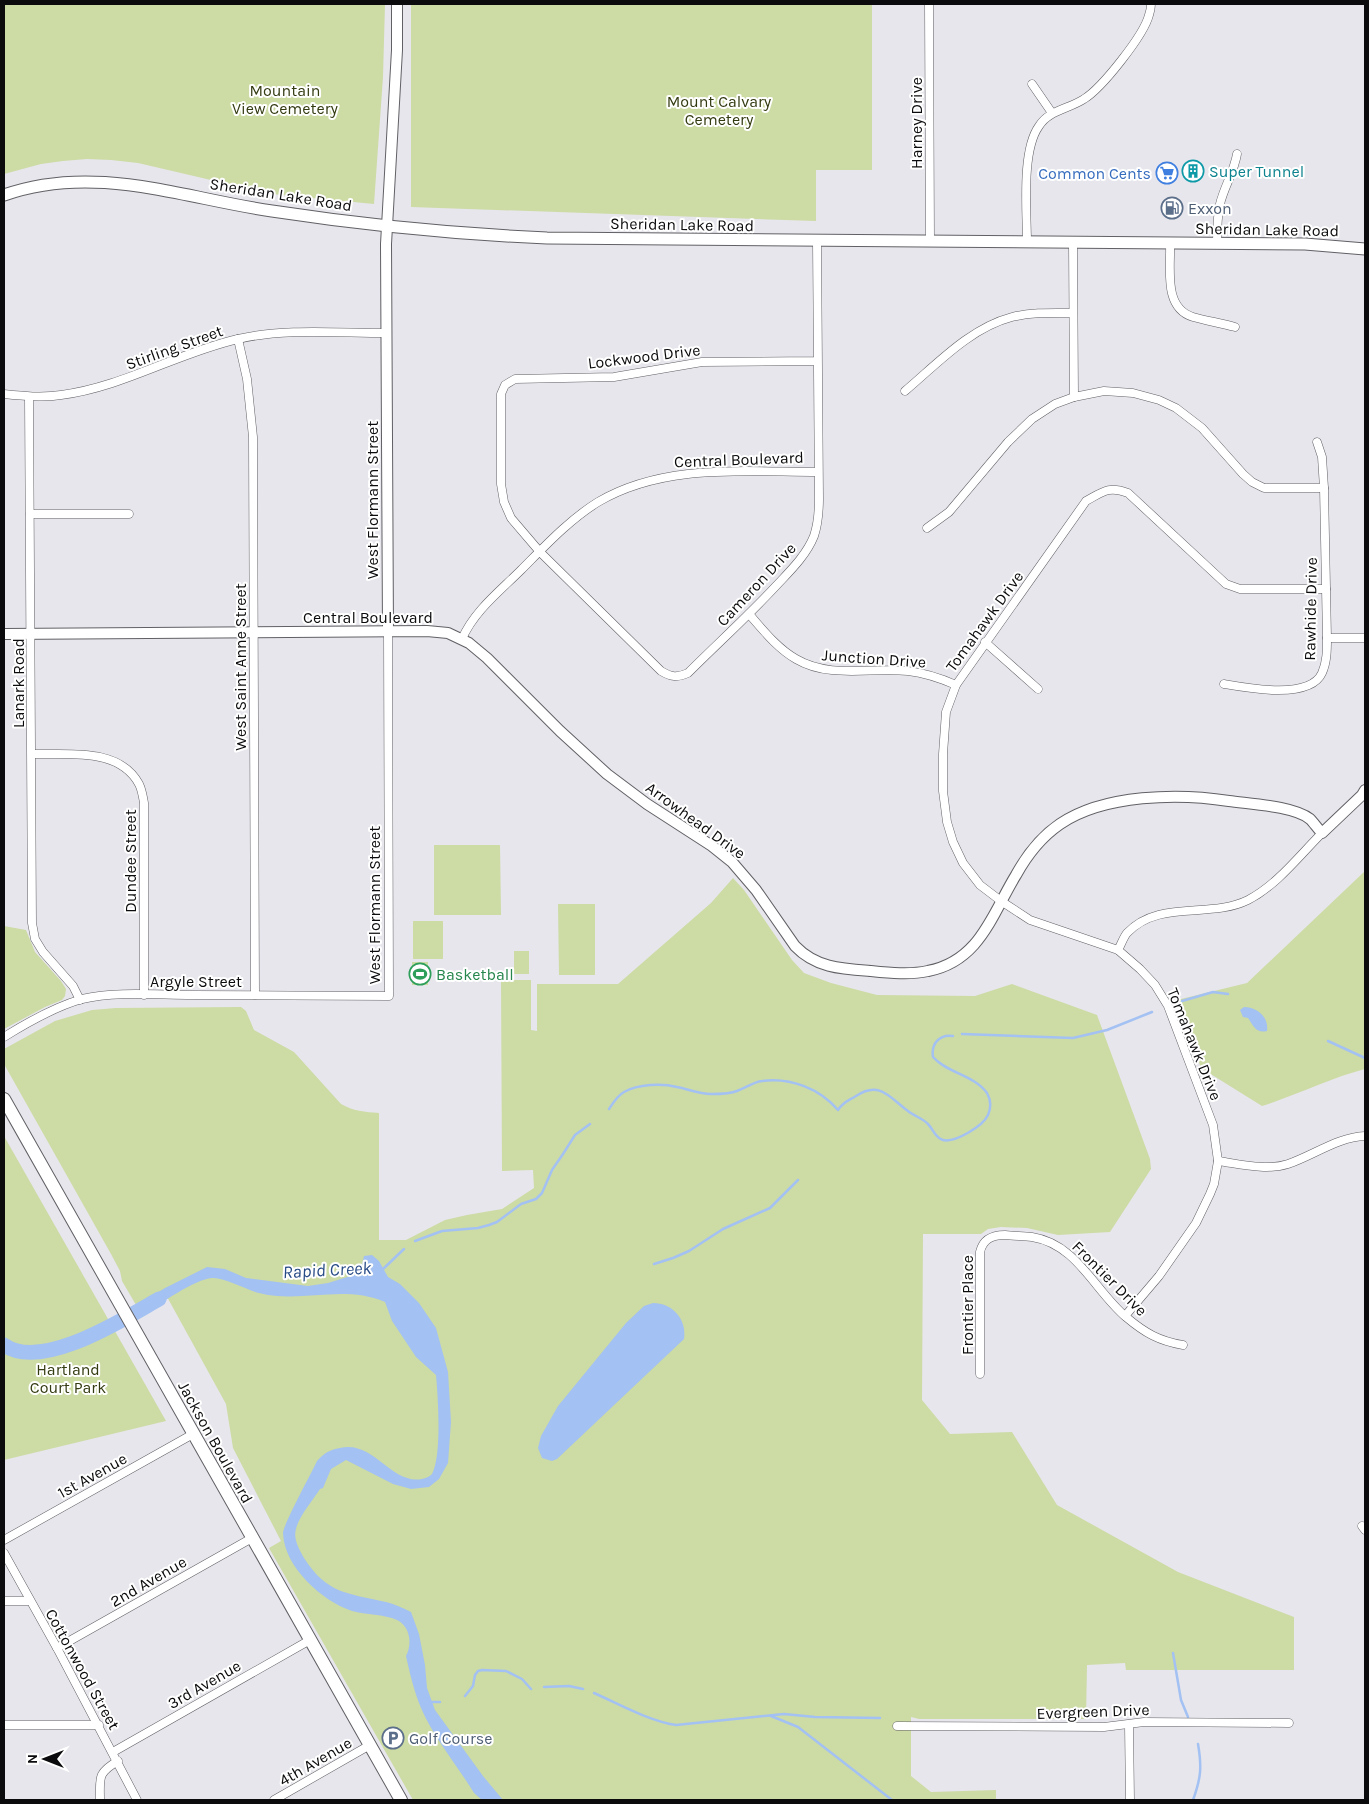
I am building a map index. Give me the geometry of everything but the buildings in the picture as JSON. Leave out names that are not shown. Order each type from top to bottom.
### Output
[{"type":"main road","name":"Sheridan Lake Road","points":[[4,195],[21,189],[50,184],[96,181],[156,189],[270,211],[386,226],[436,232],[547,238],[1322,245],[1365,249]]},
{"type":"main road","name":"Jackson Boulevard","points":[[4,1099],[401,1800]]},
{"type":"street","name":"West Flormann Street","points":[[389,996],[386,226],[396,59],[397,4]]},
{"type":"street","name":"Harney Drive","points":[[929,4],[930,242]]},
{"type":"street","points":[[1026,243],[1027,170],[1030,148],[1038,126],[1052,113],[1084,99],[1110,75],[1145,23],[1149,16],[1151,4]]},
{"type":"street","points":[[1032,84],[1052,113]]},
{"type":"street","points":[[1217,244],[1220,203],[1237,154]]},
{"type":"street","name":"Cameron Drive","points":[[540,552],[661,671],[671,677],[688,673],[749,614],[797,563],[814,536],[818,512],[818,241]]},
{"type":"street","points":[[1073,243],[1074,397]]},
{"type":"street","points":[[1170,244],[1171,289],[1180,307],[1186,314],[1193,317],[1235,327]]},
{"type":"street","points":[[905,391],[960,344],[992,324],[1011,317],[1029,314],[1073,312]]},
{"type":"street","name":"Stirling Street","points":[[4,394],[29,397],[59,395],[100,387],[208,346],[275,333],[386,333]]},
{"type":"street","name":"West Saint Anne Street","points":[[238,339],[247,379],[253,436],[255,995]]},
{"type":"street","name":"Lockwood Drive","points":[[540,552],[512,518],[502,493],[501,394],[505,385],[515,379],[614,377],[702,362],[817,361]]},
{"type":"street","points":[[927,528],[949,512],[1008,442],[1032,418],[1056,404],[1074,397],[1104,392],[1133,393],[1159,400],[1176,408],[1202,428],[1252,482],[1264,488],[1324,488]]},
{"type":"street","name":"Lanark Road","points":[[29,397],[32,923],[35,939],[42,952],[73,986],[80,1000]]},
{"type":"street","name":"Rawhide Drive","points":[[1224,684],[1250,689],[1300,689],[1313,684],[1322,674],[1327,638],[1324,488],[1322,456],[1317,442]]},
{"type":"street","name":"Central Boulevard","points":[[4,634],[438,632],[448,633],[462,639],[470,622],[577,517],[623,490],[649,481],[694,473],[818,472]]},
{"type":"street","name":"Tomahawk Drive","points":[[1125,1316],[1159,1276],[1196,1222],[1214,1184],[1218,1162],[1213,1125],[1168,1006],[1155,985],[1140,969],[1118,950],[1030,920],[1001,902],[980,885],[963,863],[953,842],[947,822],[943,791],[946,712],[956,685],[985,642],[1086,501],[1104,491],[1116,489],[1128,494],[1226,584],[1240,590],[1326,589]]},
{"type":"street","points":[[30,514],[129,514]]},
{"type":"street","name":"Junction Drive","points":[[749,614],[784,651],[814,667],[832,671],[907,671],[930,674],[956,685]]},
{"type":"street","points":[[1327,638],[1365,638]]},
{"type":"street","name":"Arrowhead Drive","points":[[462,639],[487,658],[560,731],[607,774],[648,804],[712,846],[732,862],[756,890],[795,946],[808,958],[833,967],[867,971],[918,973],[938,969],[958,959],[978,942],[1029,854],[1047,834],[1063,822],[1108,804],[1167,797],[1205,797],[1294,811],[1310,819],[1322,833]]},
{"type":"street","points":[[985,642],[1038,689]]},
{"type":"street","name":"Dundee Street","points":[[32,754],[97,756],[115,761],[130,773],[139,785],[144,803],[144,995]]},
{"type":"street","points":[[1118,950],[1126,934],[1153,916],[1224,907],[1247,900],[1270,885],[1365,790]]},
{"type":"street","name":"Argyle Street","points":[[4,1037],[40,1016],[80,1000],[100,996],[389,996]]},
{"type":"street","points":[[1218,1162],[1267,1166],[1287,1164],[1342,1141],[1365,1136]]},
{"type":"street","name":"Frontier Drive","points":[[987,1239],[998,1235],[1022,1236],[1054,1244],[1077,1260],[1105,1295],[1125,1316],[1157,1339],[1184,1345]]},
{"type":"street","name":"Frontier Place","points":[[980,1374],[979,1255],[982,1244],[987,1239]]},
{"type":"street","name":"1st Avenue","points":[[4,1540],[193,1434]]},
{"type":"street","name":"2nd Avenue","points":[[57,1648],[252,1538]]},
{"type":"street","name":"Cottonwood Street","points":[[4,1552],[99,1725],[137,1800]]},
{"type":"street","points":[[4,1601],[30,1601]]},
{"type":"street","name":"3rd Avenue","points":[[112,1752],[310,1640]]},
{"type":"street","name":"Evergreen Drive","points":[[897,1726],[1104,1727],[1154,1722],[1290,1723]]},
{"type":"street","points":[[1129,1724],[1130,1800]]},
{"type":"street","points":[[4,1725],[99,1725]]},
{"type":"street","name":"4th Avenue","points":[[274,1800],[370,1745]]},
{"type":"street","points":[[100,1800],[100,1777],[105,1769],[118,1761]]},
{"type":"green space","name":"Mountain View Cemetery","points":[[4,4],[385,4],[383,77],[374,204],[271,194],[138,163],[111,160],[63,161],[41,164],[4,174]]},
{"type":"green space","name":"Mount Calvary Cemetery","points":[[411,4],[872,4],[872,170],[816,170],[816,221],[411,207]]},
{"type":"green space","points":[[434,845],[500,845],[501,915],[434,915]]},
{"type":"green space","points":[[1365,871],[1365,1069],[1262,1106],[1201,1068],[1177,1000],[1247,983]]},
{"type":"green space","points":[[733,878],[744,890],[792,960],[804,973],[831,983],[877,995],[975,996],[1012,984],[1097,1015],[1150,1159],[1151,1169],[1110,1232],[1058,1235],[1027,1228],[1001,1227],[988,1229],[981,1234],[923,1234],[922,1400],[950,1434],[1012,1432],[1057,1505],[1178,1572],[1294,1617],[1294,1670],[1126,1670],[1125,1663],[1087,1665],[1086,1719],[919,1719],[911,1717],[911,1776],[931,1792],[996,1790],[996,1800],[413,1800],[269,1548],[281,1541],[233,1448],[226,1404],[166,1295],[139,1310],[122,1281],[120,1271],[111,1254],[4,1064],[4,1049],[55,1021],[92,1010],[116,1008],[241,1007],[246,1011],[254,1030],[294,1052],[341,1104],[355,1110],[379,1113],[379,1240],[406,1240],[445,1220],[502,1209],[534,1188],[533,1170],[502,1171],[501,980],[531,980],[531,1030],[537,1031],[537,984],[618,984],[711,903]]},
{"type":"green space","points":[[558,904],[595,904],[595,975],[559,975]]},
{"type":"green space","points":[[413,921],[443,921],[443,959],[413,959]]},
{"type":"green space","points":[[4,926],[26,930],[35,952],[66,989],[62,1000],[4,1029]]},
{"type":"green space","name":"Basketball","points":[[514,951],[529,951],[529,974],[514,974]]},
{"type":"green space","name":"Basketball","points":[[412,962],[428,962],[428,985],[412,985]]},
{"type":"green space","name":"Hartland Court Park","points":[[4,1136],[166,1421],[4,1460]]},
{"type":"water","points":[[1244,1007],[1258,1011],[1264,1017],[1267,1031],[1257,1030],[1248,1018],[1243,1017],[1240,1010]]},
{"type":"water","points":[[372,1255],[379,1261],[388,1277],[400,1284],[419,1303],[436,1328],[448,1372],[451,1422],[448,1463],[439,1479],[429,1487],[411,1489],[393,1484],[346,1460],[331,1469],[323,1488],[320,1489],[298,1524],[295,1533],[296,1540],[298,1548],[313,1570],[330,1585],[349,1594],[392,1604],[411,1612],[419,1634],[427,1688],[435,1710],[503,1800],[482,1800],[474,1793],[432,1730],[416,1695],[406,1656],[409,1647],[409,1636],[402,1623],[392,1618],[352,1611],[329,1599],[317,1591],[297,1570],[285,1546],[283,1533],[292,1510],[317,1461],[330,1451],[352,1447],[363,1450],[391,1470],[411,1479],[422,1479],[432,1474],[438,1440],[436,1375],[416,1357],[392,1321],[385,1302],[369,1297],[337,1294],[275,1296],[259,1293],[217,1278],[212,1278],[187,1287],[144,1314],[139,1304],[165,1288],[207,1267],[225,1269],[246,1278],[308,1286],[328,1283],[357,1274],[361,1270],[364,1256]]},
{"type":"water","points":[[653,1303],[666,1306],[677,1314],[683,1325],[684,1339],[557,1459],[552,1461],[542,1458],[538,1448],[541,1436],[558,1406],[626,1323],[644,1306]]},
{"type":"waterway","points":[[1182,1001],[1213,992],[1228,994]]},
{"type":"waterway","points":[[962,1034],[1073,1038],[1107,1030],[1152,1012]]},
{"type":"waterway","points":[[609,1109],[622,1094],[630,1089],[643,1086],[664,1085],[702,1093],[721,1094],[734,1092],[759,1082],[773,1080],[804,1086],[823,1096],[838,1110],[846,1102],[864,1092],[878,1090],[890,1096],[910,1113],[926,1122],[938,1137],[943,1140],[954,1139],[968,1133],[981,1124],[988,1115],[990,1101],[982,1087],[946,1067],[933,1057],[933,1048],[937,1041],[940,1038],[953,1036]]},
{"type":"waterway","points":[[1328,1041],[1365,1058]]},
{"type":"waterway","points":[[415,1241],[442,1231],[478,1228],[489,1225],[497,1222],[521,1204],[536,1199],[542,1193],[552,1170],[575,1135],[590,1124]]},
{"type":"waterway","points":[[654,1264],[689,1251],[723,1229],[770,1208],[798,1180]]},
{"type":"waterway","points":[[382,1270],[404,1249]]},
{"type":"waterway","name":"Rapid Creek","points":[[4,1345],[20,1352],[39,1352],[61,1347],[105,1329],[159,1299]]},
{"type":"waterway","points":[[1173,1653],[1181,1700],[1188,1717]]},
{"type":"waterway","points":[[465,1696],[473,1686],[475,1675],[478,1671],[482,1670],[506,1671],[522,1679],[531,1689]]},
{"type":"waterway","points":[[544,1687],[569,1686],[583,1689]]},
{"type":"waterway","points":[[594,1693],[645,1716],[676,1725],[784,1714],[815,1717],[880,1718]]},
{"type":"waterway","points":[[429,1702],[440,1702]]},
{"type":"waterway","points":[[771,1716],[798,1727],[892,1800]]},
{"type":"waterway","points":[[1193,1800],[1200,1772],[1198,1744]]},
{"type":"place","name":"Super Tunnel","points":[[1193,171]]},
{"type":"place","name":"Common Cents","points":[[1167,173]]},
{"type":"place","name":"Exxon","points":[[1172,208]]},
{"type":"place","name":"Basketball","points":[[420,974]]},
{"type":"place","name":"Golf Course","points":[[393,1738]]}]
